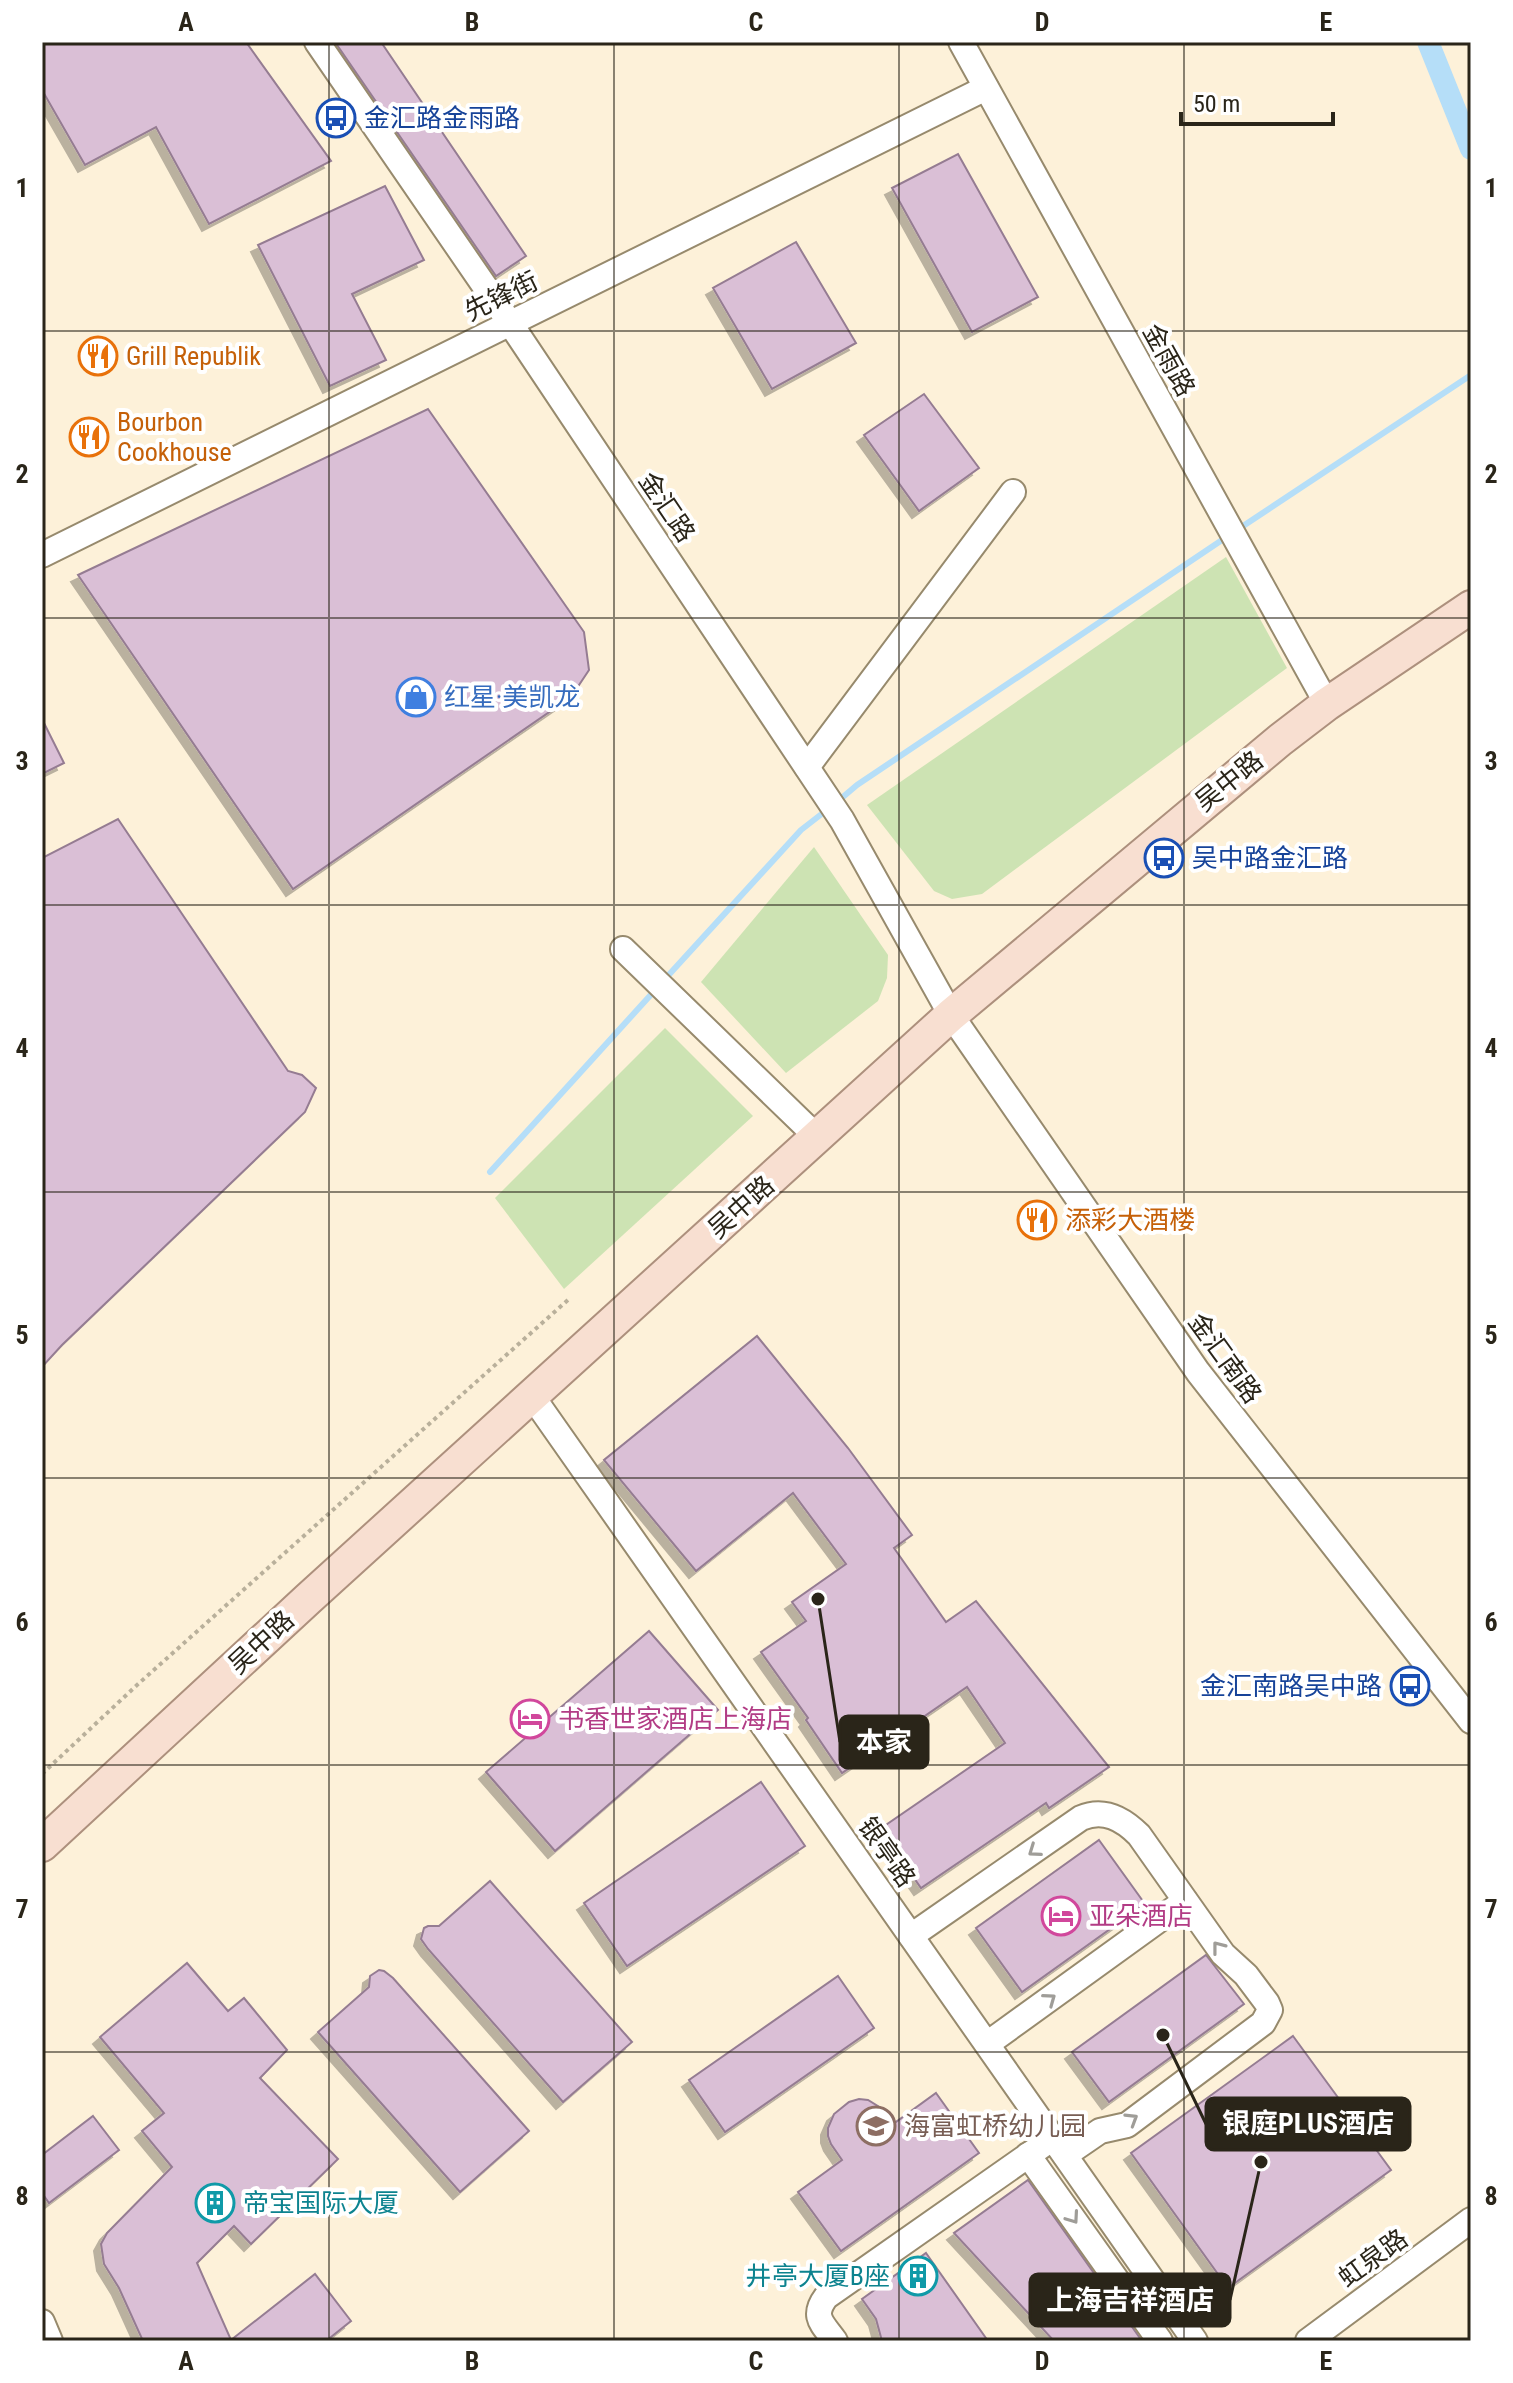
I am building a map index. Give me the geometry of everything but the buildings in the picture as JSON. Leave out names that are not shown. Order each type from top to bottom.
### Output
[{"type":"main road","name":"吴中路","points":[[42,1845],[951,1015],[1280,740],[1327,704],[1471,607]]},
{"type":"street","name":"金汇路","points":[[317,42],[510,323],[842,820],[951,1015]]},
{"type":"street","name":"金雨路","points":[[961,42],[1327,704]]},
{"type":"street","name":"先锋街","points":[[42,555],[986,88]]},
{"type":"street","points":[[812,775],[1013,492]]},
{"type":"street","points":[[628,953],[818,1138]]},
{"type":"street","name":"金汇南路","points":[[951,1015],[1198,1372],[1471,1721]]},
{"type":"street","name":"银亭路","points":[[532,1396],[1195,2341]]},
{"type":"street","points":[[835,2341],[818,2317],[819,2307],[826,2297],[1028,2155],[1127,2125],[1263,2023],[1270,2010],[1246,1975],[1223,1954],[1139,1835],[1126,1822],[1105,1814],[1090,1814],[1081,1818],[911,1936]]},
{"type":"street","points":[[987,2044],[1185,1901]]},
{"type":"street","points":[[1028,2155],[1160,2341]]},
{"type":"street","name":"虹泉路","points":[[1308,2341],[1471,2220]]},
{"type":"street","points":[[42,2322],[50,2341]]},
{"type":"path","points":[[42,1774],[137,1685],[569,1299]]},
{"type":"green space","points":[[1226,557],[1287,668],[982,894],[952,899],[934,891],[867,805]]},
{"type":"green space","points":[[814,847],[888,955],[887,978],[878,1001],[786,1073],[701,982]]},
{"type":"green space","points":[[665,1028],[753,1116],[564,1289],[495,1198]]},
{"type":"waterway","points":[[1428,42],[1471,149]]},
{"type":"waterway","points":[[1237,530],[1471,375]]},
{"type":"waterway","points":[[837,802],[857,785],[1228,536]]},
{"type":"waterway","points":[[665,979],[801,830],[828,809]]},
{"type":"waterway","points":[[490,1172],[657,988]]},
{"type":"place","name":"金汇路金雨路","points":[[336,118]]},
{"type":"place","name":"Grill Republik","points":[[98,356]]},
{"type":"place","name":"Bourbon Cookhouse","points":[[89,437]]},
{"type":"place","name":"红星·美凯龙","points":[[416,697]]},
{"type":"place","name":"吴中路金汇路","points":[[1164,858]]},
{"type":"place","name":"添彩大酒楼","points":[[1037,1220]]},
{"type":"place","name":"本家","points":[[818,1599]]},
{"type":"place","name":"金汇南路吴中路","points":[[1410,1686]]},
{"type":"place","name":"书香世家酒店上海店","points":[[530,1719]]},
{"type":"place","name":"亚朵酒店","points":[[1061,1916]]},
{"type":"place","name":"银庭PLUS酒店","points":[[1163,2035]]},
{"type":"place","name":"海富虹桥幼儿园","points":[[876,2126]]},
{"type":"place","name":"上海吉祥酒店","points":[[1261,2162]]},
{"type":"place","name":"帝宝国际大厦","points":[[215,2203]]},
{"type":"place","name":"井亭大厦B座","points":[[918,2276]]}]
